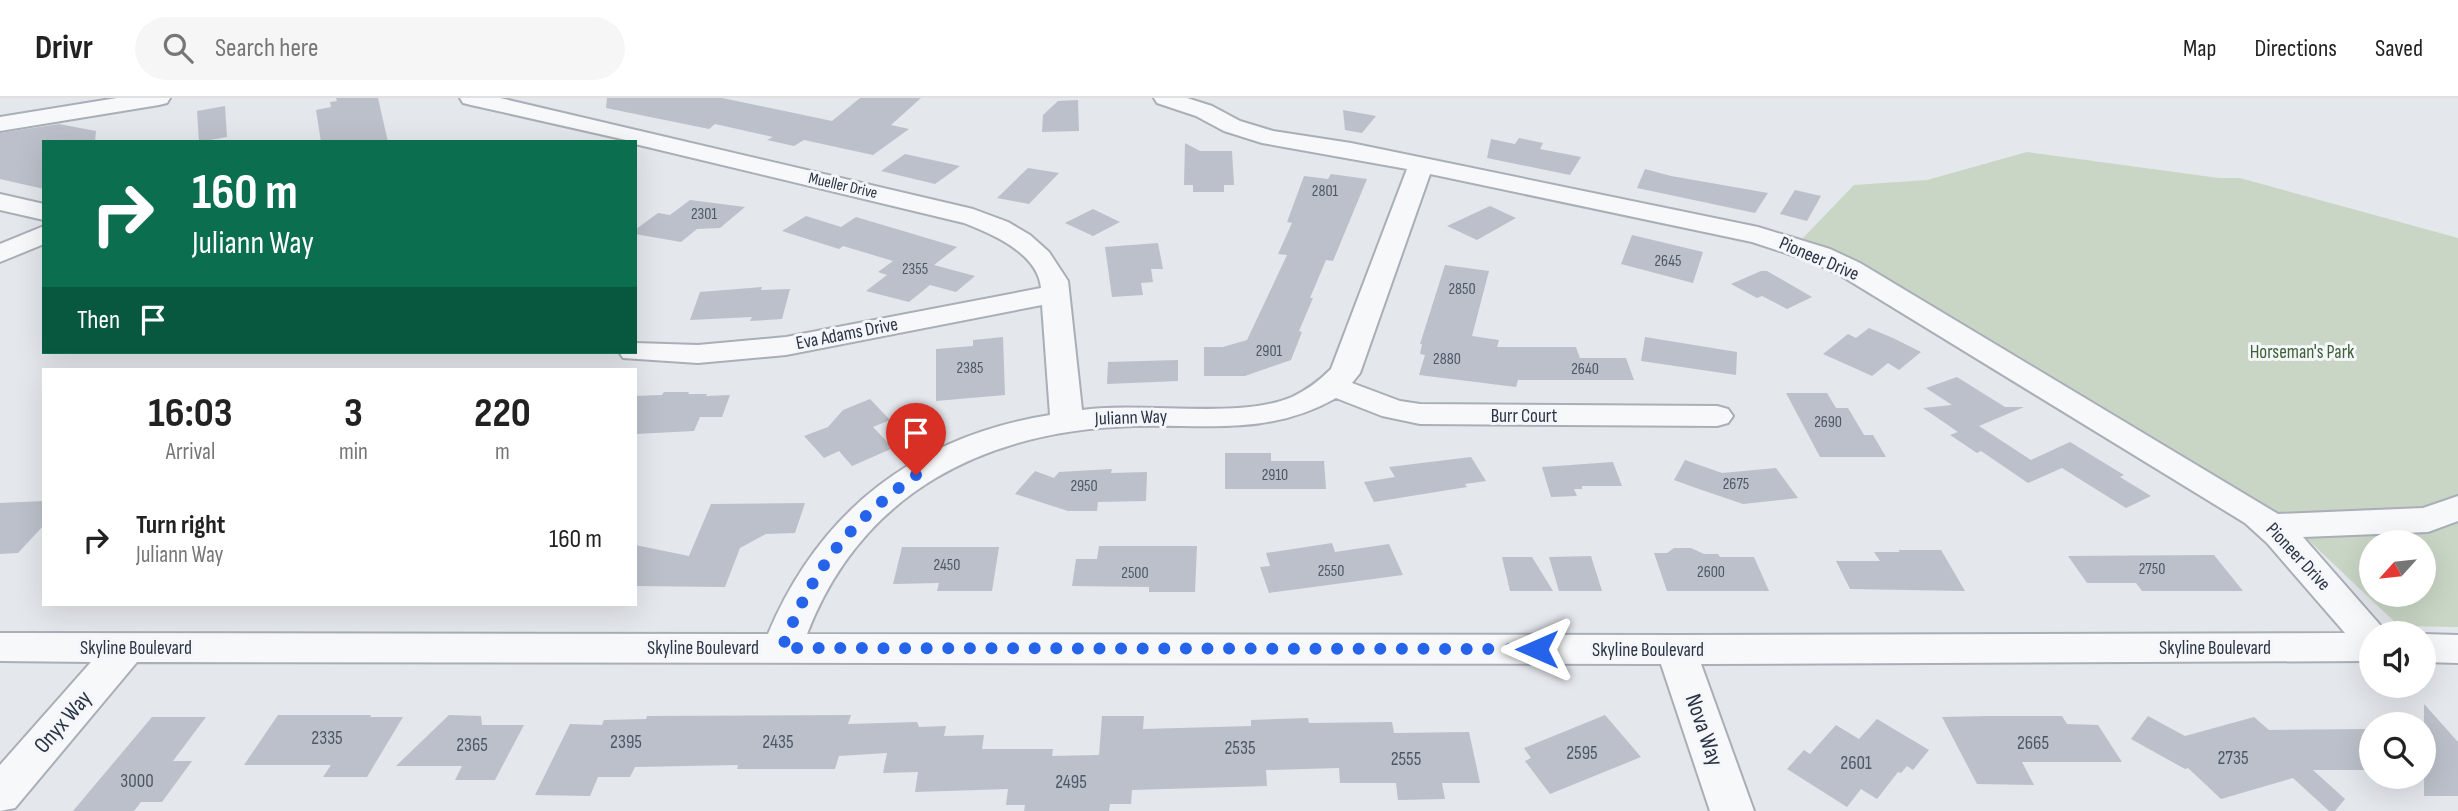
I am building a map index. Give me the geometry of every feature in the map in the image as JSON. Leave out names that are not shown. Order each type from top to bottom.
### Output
[{"type":"street","points":[[0,124],[159,98]]},
{"type":"street","name":"Mueller Drive","points":[[471,98],[974,217],[1016,236],[1047,265],[1057,293],[1067,421]]},
{"type":"street","name":"Pioneer Drive","points":[[1165,98],[1204,111],[1250,133],[1421,165],[1758,235],[1850,269],[2257,515],[2359,624]]},
{"type":"street","points":[[1335,387],[1345,373],[1421,165]]},
{"type":"street","points":[[0,202],[42,212]]},
{"type":"street","points":[[0,254],[42,235]]},
{"type":"street","name":"Eva Adams Drive","points":[[637,352],[698,354],[786,346],[1057,293]]},
{"type":"street","name":"Burr Court","points":[[1335,387],[1393,409],[1420,414],[1717,416]]},
{"type":"street","name":"Juliann Way","points":[[782,648],[802,600],[821,565],[846,534],[879,502],[916,475],[946,458],[986,441],[1067,421],[1136,416],[1256,416],[1282,412],[1308,404],[1335,387]]},
{"type":"street","points":[[2270,526],[2428,520],[2458,507]]},
{"type":"street","name":"Skyline Boulevard","points":[[0,648],[1676,650],[2359,647]]},
{"type":"street","name":"Onyx Way","points":[[0,795],[127,648]]},
{"type":"street","points":[[2436,648],[2458,649]]},
{"type":"street","name":"Nova Way","points":[[1676,650],[1732,811]]},
{"type":"green space","name":"Horseman's Park","points":[[2027,152],[2219,178],[2240,178],[2458,238],[2458,627],[2436,627],[2436,621],[2394,621],[2379,607],[2436,607],[2436,530],[2359,530],[2359,588],[2304,536],[2268,508],[1863,266],[1802,239],[1854,185],[1927,180]]},
{"type":"building","points":[[336,98],[378,98],[388,140],[321,140],[316,110],[331,107],[330,102],[337,101]]},
{"type":"building","points":[[607,98],[722,98],[832,121],[860,98],[921,98],[891,125],[909,129],[873,155],[804,140],[794,146],[767,140],[773,137],[715,124],[709,129],[606,108]]},
{"type":"building","points":[[1078,100],[1079,131],[1042,132],[1043,115],[1058,101]]},
{"type":"building","points":[[225,106],[227,137],[199,140],[197,111]]},
{"type":"building","points":[[1343,110],[1376,116],[1362,133],[1345,130]]},
{"type":"building","points":[[59,124],[96,131],[95,140],[42,140],[42,189],[0,179],[0,133]]},
{"type":"building","points":[[1519,138],[1543,143],[1540,149],[1581,157],[1570,175],[1487,158],[1491,139],[1515,144]]},
{"type":"building","points":[[1185,143],[1200,151],[1232,151],[1234,185],[1224,185],[1224,192],[1193,192],[1193,185],[1184,185]]},
{"type":"building","points":[[905,154],[960,166],[935,184],[881,171]]},
{"type":"building","points":[[1028,168],[1059,173],[1029,204],[997,198]]},
{"type":"building","points":[[1645,169],[1768,193],[1755,213],[1637,188]]},
{"type":"building","points":[[1331,174],[1367,179],[1333,261],[1326,260],[1310,298],[1313,298],[1299,331],[1302,332],[1291,360],[1245,376],[1204,376],[1204,347],[1223,347],[1247,340],[1287,255],[1278,254],[1292,223],[1287,222],[1304,176],[1328,179]]},
{"type":"building","points":[[1795,190],[1821,196],[1807,221],[1780,214]]},
{"type":"building","points":[[690,200],[745,207],[720,228],[697,229],[681,242],[637,234],[637,229],[658,213],[670,215]]},
{"type":"building","points":[[1490,206],[1516,218],[1477,240],[1447,226]]},
{"type":"building","points":[[1093,209],[1120,222],[1093,236],[1065,223]]},
{"type":"building","points":[[806,216],[841,227],[856,217],[957,247],[934,265],[975,276],[956,292],[930,285],[909,302],[866,291],[887,275],[878,272],[893,261],[843,246],[839,249],[782,231]]},
{"type":"building","points":[[1632,235],[1703,252],[1693,283],[1621,264]]},
{"type":"building","points":[[1158,243],[1163,269],[1151,269],[1153,282],[1141,283],[1143,295],[1112,297],[1105,247]]},
{"type":"building","points":[[1445,265],[1489,271],[1472,336],[1499,340],[1497,347],[1576,347],[1580,358],[1626,358],[1634,380],[1518,380],[1516,387],[1419,375],[1425,355],[1420,354],[1420,344]]},
{"type":"building","points":[[1767,271],[1812,297],[1787,309],[1762,296],[1757,298],[1731,284]]},
{"type":"building","points":[[762,287],[761,290],[790,289],[782,319],[750,321],[752,317],[690,320],[700,292]]},
{"type":"building","points":[[1869,328],[1921,352],[1899,370],[1888,363],[1872,376],[1823,354],[1848,334],[1856,338]]},
{"type":"building","points":[[1003,337],[1005,395],[936,401],[936,349],[973,346],[973,340]]},
{"type":"building","points":[[1645,337],[1737,352],[1736,375],[1641,361]]},
{"type":"building","points":[[1178,360],[1178,381],[1107,384],[1108,362]]},
{"type":"building","points":[[1957,377],[2005,407],[2024,407],[1979,426],[2031,460],[2070,442],[2124,475],[2120,477],[2151,496],[2126,508],[2062,468],[2028,483],[1981,451],[1977,453],[1950,435],[1958,432],[1923,408],[1952,405],[1926,388]]},
{"type":"building","points":[[664,392],[689,392],[688,394],[707,394],[706,396],[730,395],[722,417],[700,417],[694,431],[637,434],[637,396],[662,395]]},
{"type":"building","points":[[1786,393],[1827,393],[1836,408],[1848,408],[1864,435],[1873,435],[1886,457],[1820,457]]},
{"type":"building","points":[[870,399],[890,420],[873,427],[893,448],[852,466],[839,451],[824,458],[804,436],[828,427],[843,410]]},
{"type":"building","points":[[1225,453],[1271,453],[1271,461],[1324,461],[1326,489],[1225,489]]},
{"type":"building","points":[[1471,457],[1486,481],[1465,484],[1467,487],[1374,502],[1364,482],[1395,477],[1389,467]]},
{"type":"building","points":[[1685,460],[1722,473],[1776,468],[1798,498],[1743,504],[1674,480]]},
{"type":"building","points":[[1613,462],[1622,486],[1582,486],[1582,489],[1574,489],[1577,496],[1551,497],[1542,467]]},
{"type":"building","points":[[1112,469],[1111,473],[1147,472],[1146,501],[1098,502],[1097,511],[1068,511],[1015,494],[1035,471],[1054,478],[1059,472]]},
{"type":"building","points":[[42,501],[42,527],[18,553],[0,554],[0,503]]},
{"type":"building","points":[[805,503],[795,533],[766,534],[740,548],[725,587],[637,586],[637,545],[689,556],[711,504]]},
{"type":"building","points":[[1332,543],[1335,552],[1389,544],[1403,575],[1269,593],[1260,567],[1270,566],[1266,553]]},
{"type":"building","points":[[1099,546],[1197,546],[1195,592],[1149,592],[1149,587],[1072,586],[1076,559],[1097,559]]},
{"type":"building","points":[[902,547],[999,547],[992,591],[937,591],[939,583],[893,584]]},
{"type":"building","points":[[1674,548],[1691,548],[1704,554],[1718,554],[1720,557],[1754,557],[1769,591],[1667,591],[1654,553],[1667,553]]},
{"type":"building","points":[[1898,550],[1941,550],[1965,591],[1850,589],[1836,561],[1880,561],[1874,552],[1900,552]]},
{"type":"building","points":[[2214,555],[2243,591],[2142,591],[2136,583],[2087,583],[2068,556]]},
{"type":"building","points":[[1591,556],[1602,591],[1559,591],[1549,557]]},
{"type":"building","points":[[1502,557],[1532,557],[1553,591],[1510,591]]},
{"type":"building","points":[[278,715],[403,717],[367,777],[323,777],[331,765],[244,765]]},
{"type":"building","points":[[449,715],[481,716],[482,725],[524,725],[495,780],[455,780],[462,766],[396,766]]},
{"type":"building","points":[[851,715],[848,724],[917,722],[919,727],[946,726],[944,736],[984,735],[982,749],[1053,749],[1052,756],[1099,755],[1102,716],[1144,716],[1143,729],[1251,726],[1251,720],[1308,718],[1309,723],[1392,722],[1394,733],[1469,732],[1480,783],[1442,783],[1445,799],[1398,800],[1396,783],[1340,783],[1339,768],[1266,770],[1267,786],[1132,790],[1131,804],[1110,804],[1109,811],[1024,811],[1025,805],[1006,805],[1008,789],[915,792],[918,772],[883,773],[887,753],[839,756],[835,769],[737,769],[738,765],[635,767],[630,777],[598,777],[590,796],[535,795],[570,724],[602,725],[604,720],[646,719],[647,716]]},
{"type":"building","points":[[1605,715],[1641,757],[1550,794],[1525,761],[1531,758],[1524,748]]},
{"type":"building","points":[[2062,716],[2067,724],[2098,725],[2122,762],[2022,762],[2034,785],[1977,784],[1942,717]]},
{"type":"building","points":[[2148,716],[2185,736],[2254,717],[2269,730],[2359,729],[2359,770],[2313,770],[2345,799],[2335,811],[2329,811],[2293,778],[2221,799],[2188,768],[2185,769],[2131,739]]},
{"type":"building","points":[[152,717],[206,717],[173,761],[192,761],[162,802],[141,802],[134,811],[73,811]]},
{"type":"building","points":[[2436,717],[2458,742],[2458,796],[2424,796],[2424,789],[2436,789]]},
{"type":"building","points":[[1877,719],[1929,750],[1913,770],[1907,766],[1901,773],[1898,772],[1877,799],[1861,789],[1847,807],[1787,769],[1804,750],[1810,754],[1836,725],[1859,739]]},
{"type":"route","points":[[916,475],[879,502],[846,534],[821,565],[802,600],[782,648],[1537,649]]}]
